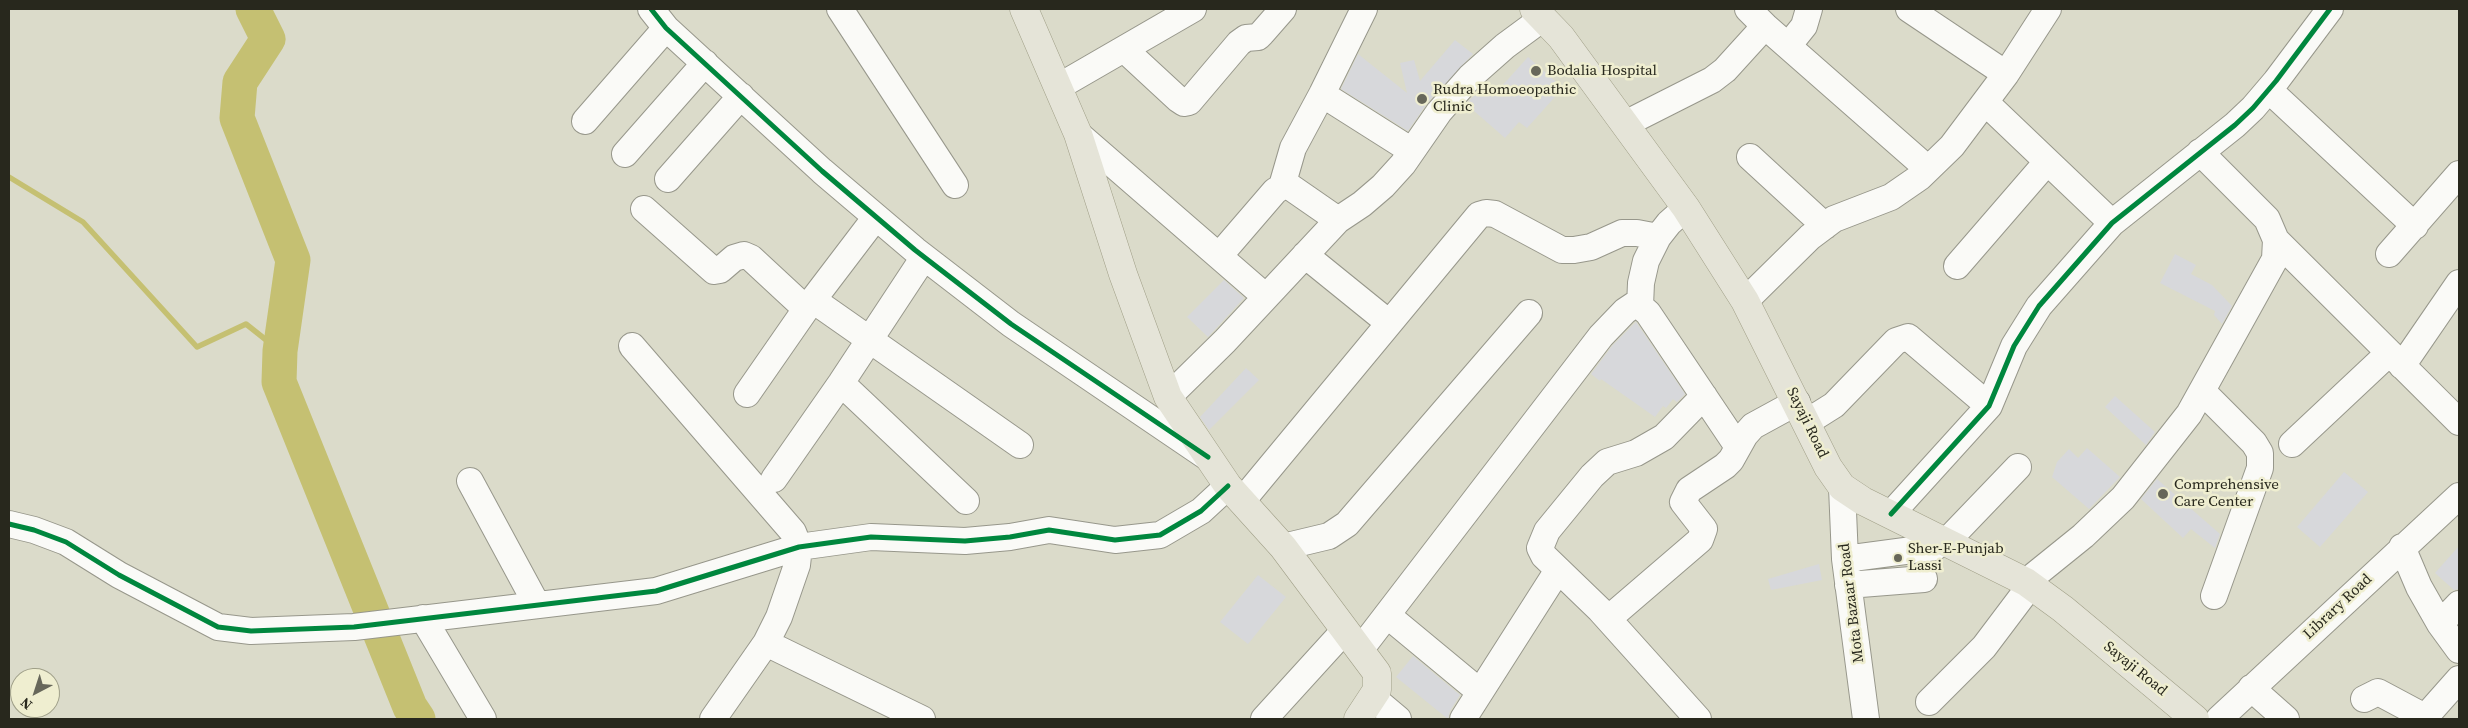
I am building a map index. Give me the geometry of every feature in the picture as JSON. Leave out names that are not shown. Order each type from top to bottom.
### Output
[{"type":"main road","points":[[1024,9],[1078,134],[1124,274],[1168,397],[1235,494],[1283,547],[1377,674],[1377,690],[1365,709]]},
{"type":"main road","name":"Sayaji Road","points":[[1538,13],[1562,37],[1686,208],[1745,301],[1828,467],[1842,487],[1940,543],[2028,584],[2063,609],[2195,719]]},
{"type":"street","points":[[840,9],[955,185]]},
{"type":"street","points":[[1125,50],[1178,99],[1184,103],[1189,102],[1239,43],[1246,38],[1258,37],[1283,9]]},
{"type":"street","points":[[1219,256],[1282,186],[1293,148],[1364,9]]},
{"type":"street","points":[[1788,46],[1804,26],[1808,9]]},
{"type":"street","points":[[1909,9],[2006,74]]},
{"type":"street","points":[[1891,514],[1989,406],[2006,363],[2022,331],[2039,306],[2112,223],[2235,125],[2269,90],[2324,11]]},
{"type":"street","points":[[1058,87],[1125,50],[1178,13]]},
{"type":"street","points":[[1168,397],[1225,341],[1338,220],[1362,204],[1383,186],[1412,151],[1439,112],[1470,77],[1538,13]]},
{"type":"street","points":[[1745,301],[1810,237],[1834,219],[1891,197],[1928,169],[1952,146],[2006,74],[2037,13]]},
{"type":"street","points":[[1625,124],[1712,80],[1725,70],[1757,17],[1928,169]]},
{"type":"street","points":[[584,121],[658,18],[705,64],[876,217],[924,257],[1012,324],[1208,457]]},
{"type":"street","points":[[625,154],[705,64]]},
{"type":"street","points":[[2269,90],[2415,226]]},
{"type":"street","points":[[1322,94],[1412,151]]},
{"type":"street","points":[[668,179],[741,96]]},
{"type":"street","points":[[1985,102],[2112,223]]},
{"type":"street","points":[[1078,134],[1266,297]]},
{"type":"street","points":[[2200,152],[2267,219],[2276,240],[2459,422]]},
{"type":"street","points":[[1750,157],[1825,226]]},
{"type":"street","points":[[1957,266],[2047,162]]},
{"type":"street","points":[[2389,254],[2415,226],[2451,201],[2459,174]]},
{"type":"street","points":[[1282,186],[1286,184],[1293,187],[1338,220]]},
{"type":"street","points":[[1640,306],[1641,283],[1646,261],[1658,237],[1669,223],[1686,208]]},
{"type":"street","points":[[644,209],[714,271],[720,270],[734,258],[744,255],[751,258],[809,305],[869,340],[1020,445]]},
{"type":"street","points":[[9,524],[34,530],[66,542],[119,575],[218,627],[251,631],[354,627],[656,591],[799,547],[871,537],[965,541],[1010,537],[1049,530],[1115,540],[1160,535],[1200,511],[1235,494],[1389,323],[1471,223],[1486,213],[1495,214],[1562,250],[1591,247],[1622,233],[1637,233],[1658,237]]},
{"type":"street","points":[[747,394],[809,305],[876,217]]},
{"type":"street","points":[[1929,702],[1984,647],[2028,584],[2123,498],[2189,414],[2275,259],[2276,240]]},
{"type":"street","points":[[1305,255],[1389,323]]},
{"type":"street","points":[[774,479],[841,383],[924,257]]},
{"type":"street","points":[[2292,444],[2396,359],[2459,284]]},
{"type":"street","points":[[1264,719],[1353,640],[1387,615],[1601,336],[1625,311],[1634,305],[1640,306],[1648,313],[1738,447]]},
{"type":"street","points":[[1283,547],[1329,536],[1347,524],[1529,313]]},
{"type":"street","points":[[1608,619],[1700,540],[1704,529],[1685,506],[1684,496],[1689,490],[1726,466],[1745,435],[1753,426],[1834,405],[1896,341],[1908,337],[1989,406]]},
{"type":"street","points":[[632,346],[793,532],[799,547],[797,565],[788,593],[766,644],[713,719]]},
{"type":"street","points":[[841,383],[966,501]]},
{"type":"street","points":[[2202,391],[2254,443],[2260,453],[2260,468],[2214,596]]},
{"type":"street","points":[[1698,719],[1608,619],[1544,556],[1540,548],[1542,540],[1592,476],[1607,462],[1636,453],[1664,437],[1704,396]]},
{"type":"street","points":[[1848,584],[1920,590],[1940,543],[2018,468]]},
{"type":"street","points":[[470,481],[537,605]]},
{"type":"street","name":"Mota Bazaar Road","points":[[1842,487],[1845,559],[1866,719]]},
{"type":"street","name":"Library Road","points":[[2219,719],[2459,496]]},
{"type":"street","points":[[1845,559],[1940,543]]},
{"type":"street","points":[[2402,547],[2419,587],[2440,624],[2459,650]]},
{"type":"street","points":[[1463,719],[1558,570]]},
{"type":"street","points":[[2440,624],[2459,604]]},
{"type":"street","points":[[1387,615],[1480,692]]},
{"type":"street","points":[[413,619],[483,719]]},
{"type":"street","points":[[766,644],[922,719]]},
{"type":"street","points":[[2364,700],[2371,694],[2378,692],[2423,716],[2428,714],[2459,679]]},
{"type":"street","points":[[2251,688],[2286,719]]},
{"type":"street","points":[[1365,709],[1398,719]]},
{"type":"building","points":[[1455,40],[1473,54],[1428,102],[1408,131],[1341,89],[1358,54],[1407,93],[1400,63],[1414,60],[1420,81]]},
{"type":"building","points":[[1528,57],[1563,88],[1527,128],[1519,122],[1505,138],[1466,104],[1482,87],[1492,97]]},
{"type":"building","points":[[2175,254],[2196,265],[2191,274],[2212,285],[2232,306],[2222,324],[2214,315],[2215,311],[2160,283]]},
{"type":"building","points":[[1224,280],[1244,298],[1208,337],[1187,317]]},
{"type":"building","points":[[1636,322],[1685,394],[1677,402],[1673,399],[1666,408],[1663,406],[1655,417],[1591,374],[1612,346]]},
{"type":"building","points":[[1246,368],[1259,380],[1209,430],[1200,417]]},
{"type":"building","points":[[2115,396],[2155,432],[2146,445],[2105,407]]},
{"type":"building","points":[[2087,448],[2120,477],[2089,509],[2052,477],[2057,462],[2069,449],[2078,458]]},
{"type":"building","points":[[2344,472],[2368,492],[2320,547],[2297,527]]},
{"type":"building","points":[[2157,479],[2220,534],[2215,548],[2191,529],[2183,538],[2141,499]]},
{"type":"building","points":[[2459,546],[2459,589],[2454,590],[2435,573]]},
{"type":"building","points":[[1819,564],[1822,580],[1771,590],[1768,579]]},
{"type":"building","points":[[1258,575],[1286,597],[1248,644],[1220,622]]},
{"type":"building","points":[[1413,656],[1460,695],[1450,711],[1448,719],[1396,677]]},
{"type":"waterway","points":[[253,9],[268,39],[240,82],[237,118],[293,260],[280,351],[279,382],[410,707],[418,719]]},
{"type":"waterway","points":[[9,177],[83,222],[197,347],[246,324],[280,351]]},
{"type":"cycle path","points":[[651,9],[666,28],[822,171],[915,250],[1011,324],[1208,457]]},
{"type":"cycle path","points":[[1891,514],[1989,406],[2014,346],[2039,306],[2112,223],[2235,125],[2253,108],[2276,81],[2330,9]]},
{"type":"cycle path","points":[[9,524],[34,530],[66,542],[119,575],[218,627],[251,631],[354,627],[656,591],[799,547],[871,537],[965,541],[1010,537],[1049,530],[1115,540],[1160,535],[1201,511],[1228,486]]},
{"type":"place","name":"Bodalia Hospital","points":[[1536,71]]},
{"type":"place","name":"Rudra Homoeopathic Clinic","points":[[1422,99]]},
{"type":"place","name":"Comprehensive Care Center","points":[[2163,494]]},
{"type":"place","name":"Sher-E-Punjab Lassi","points":[[1898,558]]}]
